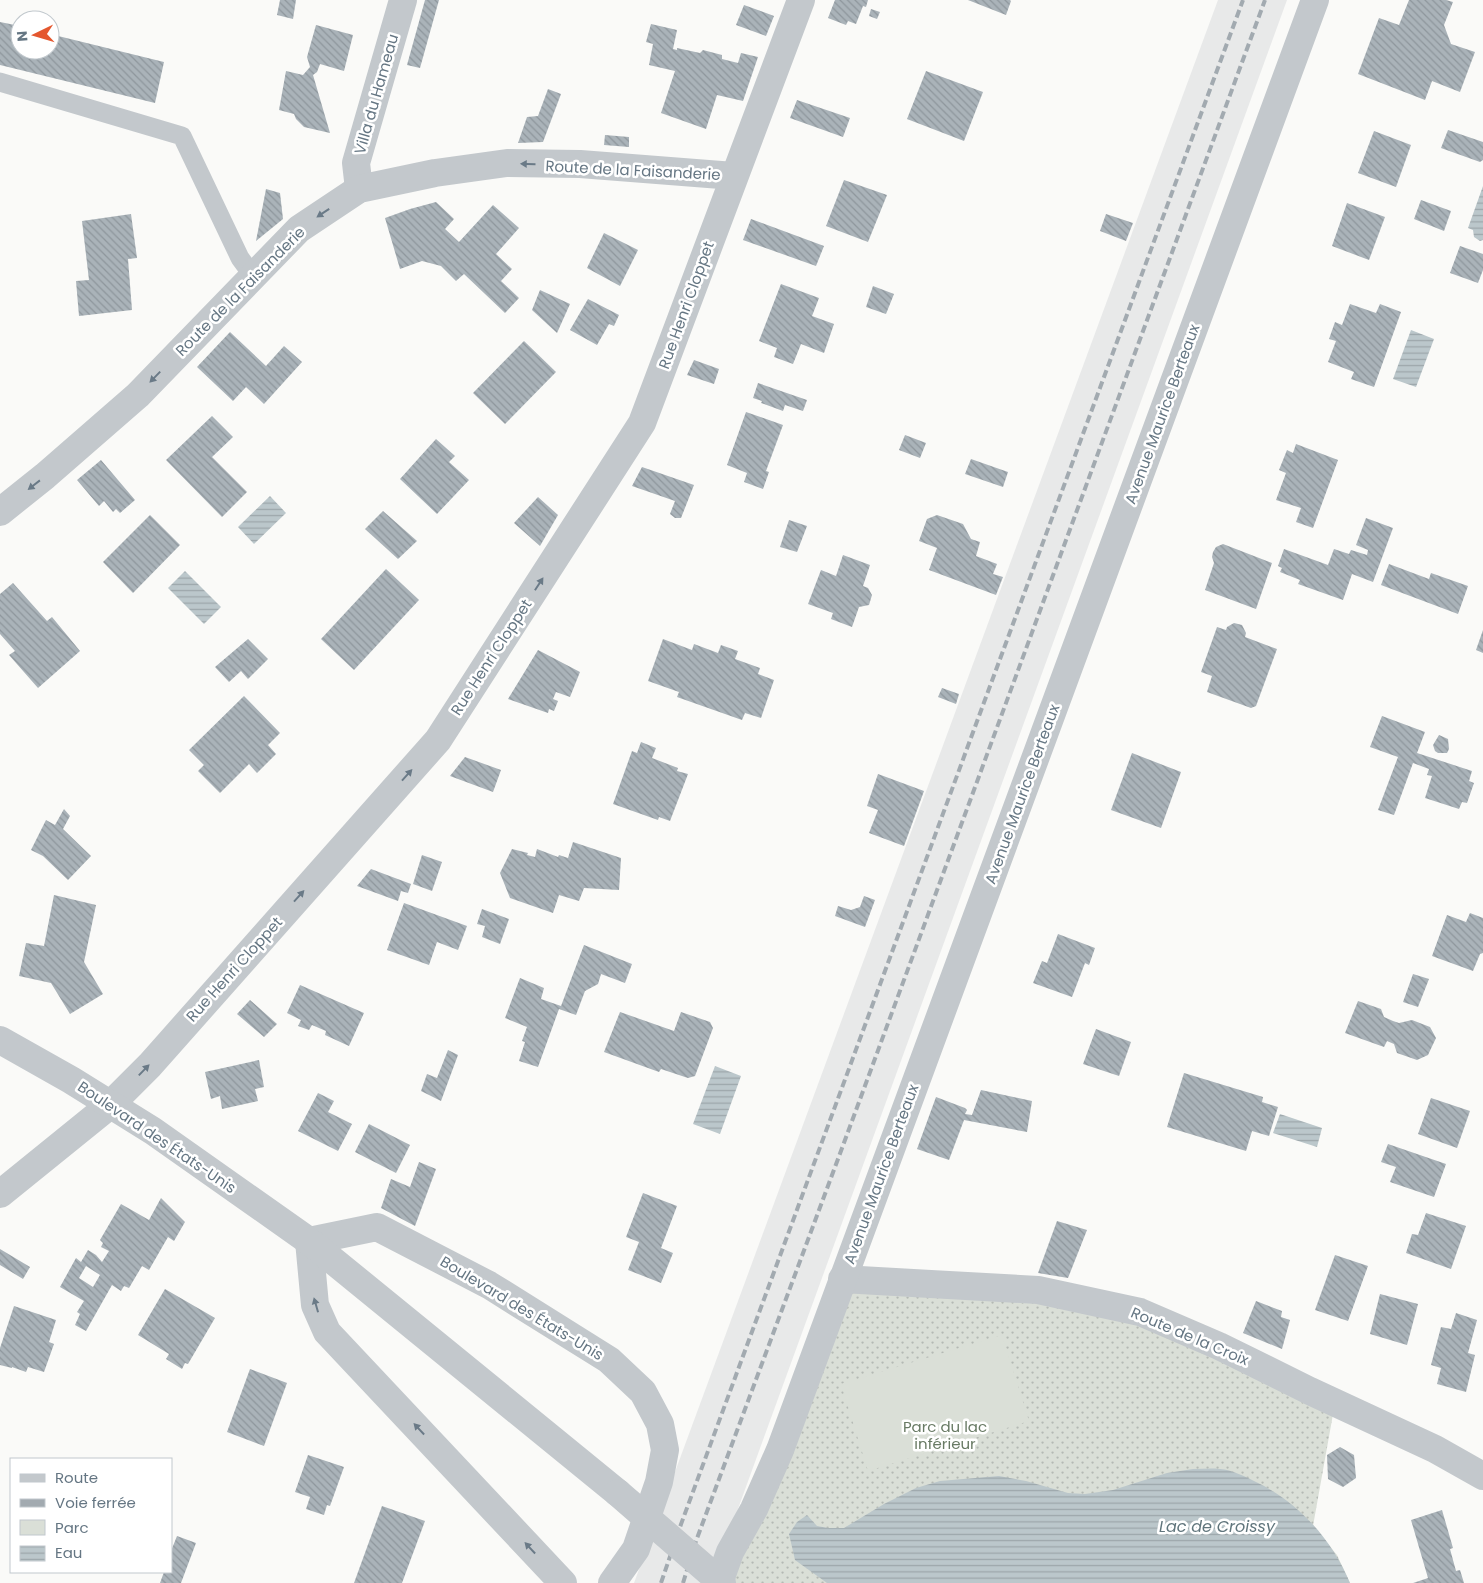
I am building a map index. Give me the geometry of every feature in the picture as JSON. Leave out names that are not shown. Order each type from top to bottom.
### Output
[{"type":"street","name":"Villa du Hameau","points":[[358,189],[356,163],[403,0]]},
{"type":"street","name":"Rue Henri Cloppet","points":[[0,1194],[110,1105],[156,1057],[438,740],[642,423],[801,0]]},
{"type":"street","name":"Avenue Maurice Berteaux","points":[[720,1583],[730,1552],[754,1509],[780,1450],[1315,0]]},
{"type":"street","name":"Route de la Faisanderie","points":[[0,512],[45,476],[138,395],[299,229],[358,189],[435,173],[507,163],[580,164],[734,176]]},
{"type":"street","name":"Boulevard des États-Unis","points":[[0,1040],[71,1080],[153,1131],[309,1241],[618,1493],[720,1583]]},
{"type":"street","name":"Boulevard des États-Unis","points":[[309,1241],[377,1227],[489,1285],[609,1360],[643,1392],[660,1424],[665,1450],[659,1482],[636,1549],[612,1583]]},
{"type":"street","points":[[309,1241],[315,1304],[327,1332],[564,1583]]},
{"type":"street","name":"Route de la Croix","points":[[842,1280],[1038,1290],[1140,1312],[1219,1346],[1435,1449],[1483,1476]]},
{"type":"lane","points":[[0,82],[182,136],[240,258],[254,277]]},
{"type":"shaded area","points":[[1218,0],[1287,0],[711,1583],[634,1583]]},
{"type":"green space","name":"Parc du lac inférieur","points":[[842,1279],[1140,1312],[1335,1403],[1313,1526],[1337,1555],[1350,1583],[722,1583]]},
{"type":"green space","points":[[1002,1335],[1029,1421],[868,1471],[841,1384]]},
{"type":"water","points":[[1483,186],[1483,240],[1480,241],[1474,237],[1473,230],[1468,228]]},
{"type":"water","points":[[1411,330],[1434,339],[1416,387],[1393,379]]},
{"type":"water","points":[[270,496],[286,513],[254,544],[238,527]]},
{"type":"water","points":[[185,571],[221,607],[204,624],[168,588]]},
{"type":"water","points":[[715,1066],[741,1076],[720,1134],[693,1124]]},
{"type":"water","points":[[1280,1114],[1322,1128],[1317,1147],[1273,1133]]},
{"type":"water","name":"Lac de Croissy","points":[[1193,1469],[1217,1469],[1234,1472],[1271,1490],[1286,1500],[1312,1524],[1334,1551],[1350,1583],[827,1583],[795,1560],[789,1534],[797,1522],[807,1515],[817,1526],[844,1528],[884,1504],[916,1488],[940,1481],[999,1476],[1026,1481],[1068,1493],[1085,1494],[1113,1490],[1167,1473]]},
{"type":"building","points":[[280,0],[296,0],[293,19],[277,15]]},
{"type":"building","points":[[425,0],[439,0],[420,68],[407,65]]},
{"type":"building","points":[[835,0],[868,0],[866,7],[863,6],[856,24],[848,21],[846,25],[828,18]]},
{"type":"building","points":[[968,0],[1010,0],[1011,1],[1006,15]]},
{"type":"building","points":[[1409,0],[1446,0],[1453,2],[1444,25],[1451,44],[1475,52],[1460,92],[1432,81],[1425,100],[1358,74],[1379,18],[1399,25]]},
{"type":"building","points":[[744,5],[774,16],[766,36],[736,25]]},
{"type":"building","points":[[871,9],[880,12],[877,19],[869,16]]},
{"type":"building","points":[[0,22],[10,24],[10,60],[60,60],[60,36],[164,62],[155,103],[0,65]]},
{"type":"building","points":[[651,24],[677,30],[673,49],[677,50],[677,48],[700,53],[703,50],[722,55],[722,59],[738,63],[741,53],[758,57],[743,101],[717,95],[706,129],[661,113],[675,71],[649,65],[653,44],[646,42]]},
{"type":"building","points":[[316,25],[353,35],[344,71],[320,64],[317,72],[313,75],[330,133],[304,127],[294,114],[279,110],[286,71],[303,75],[310,67],[307,57]]},
{"type":"building","points":[[926,71],[983,92],[964,141],[907,119]]},
{"type":"building","points":[[548,89],[561,94],[543,142],[518,143],[527,117],[538,116]]},
{"type":"building","points":[[797,100],[850,118],[843,137],[790,118]]},
{"type":"building","points":[[1448,130],[1483,142],[1483,160],[1480,162],[1441,148]]},
{"type":"building","points":[[1374,131],[1411,145],[1396,187],[1358,173]]},
{"type":"building","points":[[605,135],[629,137],[629,147],[604,145]]},
{"type":"building","points":[[844,180],[887,195],[868,242],[826,226]]},
{"type":"building","points":[[266,189],[280,193],[283,219],[256,241]]},
{"type":"building","points":[[1421,200],[1451,211],[1444,231],[1414,219]]},
{"type":"building","points":[[436,202],[454,219],[445,229],[459,242],[493,205],[519,228],[496,254],[512,269],[501,281],[519,298],[505,313],[464,274],[456,281],[441,266],[422,261],[400,269],[385,218]]},
{"type":"building","points":[[1347,203],[1385,217],[1369,260],[1332,246]]},
{"type":"building","points":[[131,214],[137,258],[128,259],[132,310],[79,316],[76,281],[89,280],[82,221]]},
{"type":"building","points":[[1106,214],[1133,223],[1126,241],[1100,231]]},
{"type":"building","points":[[751,219],[824,246],[816,266],[743,240]]},
{"type":"building","points":[[604,233],[638,250],[620,286],[587,268]]},
{"type":"building","points":[[1460,246],[1483,254],[1483,270],[1478,283],[1450,273]]},
{"type":"building","points":[[781,284],[819,298],[812,316],[834,324],[824,353],[801,344],[793,364],[774,357],[777,348],[759,341]]},
{"type":"building","points":[[873,286],[894,294],[886,314],[866,307]]},
{"type":"building","points":[[540,290],[570,304],[557,333],[532,310]]},
{"type":"building","points":[[588,299],[619,315],[614,326],[609,324],[597,345],[570,330]]},
{"type":"building","points":[[1350,304],[1376,313],[1380,304],[1401,312],[1374,387],[1351,379],[1354,372],[1328,362],[1336,341],[1329,339],[1335,322],[1342,325]]},
{"type":"building","points":[[230,332],[266,366],[284,346],[302,362],[264,404],[246,387],[233,401],[197,367]]},
{"type":"building","points":[[524,341],[556,372],[505,424],[473,393]]},
{"type":"building","points":[[694,360],[719,369],[714,384],[687,375]]},
{"type":"building","points":[[758,383],[807,400],[803,411],[785,405],[783,411],[761,403],[762,401],[753,398]]},
{"type":"building","points":[[746,412],[783,425],[766,471],[769,472],[763,489],[744,482],[747,473],[727,465]]},
{"type":"building","points":[[212,416],[233,437],[212,457],[247,492],[222,517],[166,460]]},
{"type":"building","points":[[905,435],[926,443],[920,458],[899,450]]},
{"type":"building","points":[[436,439],[455,456],[449,462],[469,480],[437,514],[400,479]]},
{"type":"building","points":[[1296,444],[1338,460],[1313,528],[1296,522],[1301,508],[1276,500],[1286,473],[1279,470],[1287,450],[1293,453]]},
{"type":"building","points":[[971,459],[1008,472],[1003,487],[965,474]]},
{"type":"building","points":[[101,460],[135,500],[120,513],[116,509],[113,512],[104,501],[99,506],[77,480]]},
{"type":"building","points":[[642,467],[694,485],[681,518],[675,518],[670,514],[675,501],[632,486]]},
{"type":"building","points":[[538,497],[558,515],[540,546],[514,523]]},
{"type":"building","points":[[383,511],[417,541],[398,559],[365,529]]},
{"type":"building","points":[[150,515],[180,545],[133,593],[103,562]]},
{"type":"building","points":[[937,515],[963,524],[971,539],[980,542],[976,556],[997,564],[993,574],[1003,577],[996,595],[929,570],[937,548],[919,541],[927,519]]},
{"type":"building","points":[[1366,518],[1393,528],[1373,582],[1352,574],[1343,600],[1298,584],[1300,580],[1280,572],[1282,568],[1278,566],[1284,549],[1328,565],[1334,549],[1349,554],[1351,550],[1367,555],[1368,550],[1356,545]]},
{"type":"building","points":[[789,520],[807,526],[797,552],[780,547]]},
{"type":"building","points":[[1223,544],[1272,563],[1256,609],[1205,590],[1214,563],[1213,552],[1216,547]]},
{"type":"building","points":[[843,555],[870,565],[863,586],[868,588],[872,595],[869,605],[859,607],[852,627],[831,619],[833,613],[808,604],[821,570],[836,576]]},
{"type":"building","points":[[1389,564],[1429,579],[1431,573],[1468,586],[1458,614],[1381,585]]},
{"type":"building","points":[[386,569],[419,600],[354,670],[321,639]]},
{"type":"building","points":[[13,583],[47,621],[52,617],[80,651],[38,688],[9,655],[15,651],[0,634],[0,594]]},
{"type":"building","points":[[1234,623],[1242,625],[1246,633],[1245,637],[1277,649],[1256,706],[1251,708],[1207,692],[1212,676],[1201,672],[1217,627],[1226,630],[1227,627]]},
{"type":"building","points":[[1483,630],[1483,653],[1476,650]]},
{"type":"building","points":[[248,639],[268,659],[248,679],[241,671],[229,682],[215,667]]},
{"type":"building","points":[[663,639],[692,650],[694,644],[718,653],[721,645],[738,651],[735,659],[760,668],[758,674],[774,680],[761,718],[745,713],[742,720],[677,697],[679,692],[648,681]]},
{"type":"building","points":[[538,650],[580,672],[570,697],[556,692],[553,699],[558,701],[554,711],[549,709],[548,713],[508,699]]},
{"type":"building","points":[[942,688],[959,694],[956,704],[938,697]]},
{"type":"building","points":[[244,696],[280,733],[268,745],[276,754],[257,773],[249,764],[220,793],[198,771],[204,765],[189,750]]},
{"type":"building","points":[[1382,716],[1425,732],[1417,753],[1472,771],[1469,781],[1474,783],[1467,803],[1462,802],[1459,809],[1425,798],[1432,776],[1427,775],[1429,769],[1413,763],[1394,815],[1378,810],[1398,757],[1370,747]]},
{"type":"building","points":[[1439,735],[1448,739],[1449,749],[1447,753],[1435,751],[1433,745]]},
{"type":"building","points":[[641,742],[656,748],[652,758],[678,768],[677,771],[688,774],[670,821],[659,817],[658,820],[613,804],[632,751],[637,753]]},
{"type":"building","points":[[1132,753],[1181,772],[1161,828],[1111,810]]},
{"type":"building","points":[[465,757],[501,770],[493,792],[450,776]]},
{"type":"building","points":[[878,774],[924,791],[904,846],[869,833],[878,810],[867,806]]},
{"type":"building","points":[[64,809],[70,816],[63,829],[91,856],[68,880],[43,856],[31,850],[46,820],[55,825]]},
{"type":"building","points":[[573,842],[621,858],[619,890],[584,888],[579,901],[559,895],[553,913],[510,898],[500,873],[512,849],[535,857],[537,849],[558,857],[559,855],[568,858]]},
{"type":"building","points":[[422,855],[442,862],[432,891],[413,884]]},
{"type":"building","points":[[371,869],[411,884],[408,893],[401,891],[398,901],[357,886]]},
{"type":"building","points":[[54,895],[96,905],[84,962],[103,994],[70,1014],[51,983],[19,976],[26,943],[44,946]]},
{"type":"building","points":[[864,896],[875,900],[865,927],[835,916],[838,906],[851,910],[860,907]]},
{"type":"building","points":[[404,903],[467,926],[458,950],[437,942],[429,965],[387,950]]},
{"type":"building","points":[[482,909],[509,919],[500,944],[482,937],[485,926],[477,924]]},
{"type":"building","points":[[1470,913],[1483,918],[1483,953],[1480,954],[1473,971],[1432,956],[1447,915],[1466,922]]},
{"type":"building","points":[[1058,934],[1095,948],[1089,965],[1085,963],[1072,997],[1033,983],[1042,961],[1047,963]]},
{"type":"building","points":[[584,945],[632,964],[625,983],[601,974],[598,984],[585,991],[576,1015],[559,1009],[538,1067],[519,1061],[525,1042],[522,1041],[527,1027],[505,1018],[520,978],[544,988],[541,999],[561,1006]]},
{"type":"building","points":[[1413,974],[1429,979],[1418,1007],[1403,1002]]},
{"type":"building","points":[[300,985],[364,1013],[349,1046],[325,1035],[326,1031],[312,1025],[309,1030],[298,1026],[301,1020],[287,1013]]},
{"type":"building","points":[[250,1000],[277,1024],[264,1037],[237,1014]]},
{"type":"building","points":[[1358,1001],[1381,1009],[1384,1017],[1393,1021],[1399,1023],[1412,1020],[1430,1027],[1436,1038],[1428,1055],[1417,1060],[1397,1053],[1394,1044],[1387,1041],[1384,1047],[1345,1033]]},
{"type":"building","points":[[620,1012],[674,1031],[681,1012],[710,1022],[713,1028],[695,1076],[688,1078],[661,1069],[659,1072],[604,1052]]},
{"type":"building","points":[[1096,1029],[1131,1042],[1119,1076],[1083,1064]]},
{"type":"building","points":[[448,1050],[458,1055],[441,1101],[421,1091],[427,1074],[437,1078]]},
{"type":"building","points":[[259,1060],[264,1087],[255,1089],[258,1101],[222,1109],[220,1096],[211,1099],[205,1072]]},
{"type":"building","points":[[1184,1073],[1263,1097],[1262,1102],[1278,1107],[1269,1136],[1252,1131],[1246,1151],[1167,1127]]},
{"type":"building","points":[[981,1090],[1032,1101],[1027,1132],[964,1120],[949,1160],[917,1149],[936,1097],[965,1108],[967,1110],[965,1114],[972,1115]]},
{"type":"building","points":[[318,1093],[334,1101],[328,1112],[352,1124],[338,1151],[298,1131]]},
{"type":"building","points":[[1431,1098],[1470,1111],[1457,1148],[1418,1134]]},
{"type":"building","points":[[369,1124],[410,1145],[396,1173],[355,1152]]},
{"type":"building","points":[[1388,1144],[1446,1164],[1434,1197],[1390,1182],[1396,1167],[1381,1162]]},
{"type":"building","points":[[419,1162],[436,1169],[415,1226],[381,1208],[391,1179],[410,1187]]},
{"type":"building","points":[[643,1193],[677,1206],[661,1248],[673,1253],[661,1283],[628,1270],[639,1242],[626,1237]]},
{"type":"building","points":[[161,1198],[185,1222],[174,1241],[168,1237],[149,1270],[142,1266],[129,1288],[124,1286],[121,1291],[112,1285],[86,1331],[75,1325],[80,1314],[77,1312],[84,1301],[60,1287],[76,1258],[81,1262],[88,1250],[102,1262],[109,1251],[101,1247],[103,1243],[100,1240],[121,1204],[149,1220]],"holes":[[[86,1266],[100,1275],[93,1287],[79,1278]]]},
{"type":"building","points":[[1426,1213],[1466,1226],[1451,1269],[1406,1253],[1412,1234],[1418,1235]]},
{"type":"building","points":[[1057,1221],[1087,1230],[1068,1278],[1038,1273]]},
{"type":"building","points":[[0,1249],[30,1267],[23,1279],[0,1265]]},
{"type":"building","points":[[1335,1255],[1368,1266],[1348,1321],[1315,1310]]},
{"type":"building","points":[[165,1289],[215,1318],[188,1364],[185,1363],[182,1369],[166,1359],[169,1354],[138,1335]]},
{"type":"building","points":[[1380,1294],[1418,1304],[1407,1345],[1370,1334]]},
{"type":"building","points":[[1256,1301],[1282,1311],[1281,1317],[1290,1320],[1282,1349],[1243,1333]]},
{"type":"building","points":[[14,1306],[56,1320],[49,1342],[54,1344],[44,1372],[28,1367],[26,1372],[0,1365],[0,1348]]},
{"type":"building","points":[[1456,1313],[1477,1320],[1468,1353],[1475,1355],[1466,1392],[1437,1384],[1441,1368],[1431,1365],[1441,1327],[1451,1329]]},
{"type":"building","points":[[250,1369],[287,1383],[264,1446],[227,1432]]},
{"type":"building","points":[[1340,1447],[1354,1455],[1356,1478],[1343,1487],[1328,1479],[1327,1455]]},
{"type":"building","points":[[308,1455],[344,1467],[330,1506],[327,1505],[324,1515],[306,1509],[310,1497],[295,1492]]},
{"type":"building","points":[[382,1506],[425,1521],[402,1583],[354,1583]]},
{"type":"building","points":[[1442,1510],[1453,1548],[1450,1549],[1456,1571],[1460,1570],[1464,1583],[1413,1583],[1428,1578],[1411,1520]]},
{"type":"building","points":[[177,1536],[196,1543],[181,1583],[160,1583],[164,1573],[172,1573],[172,1548]]},
{"type":"railway","points":[[661,1583],[1243,0]]},
{"type":"railway","points":[[683,1583],[696,1541],[1265,0]]}]
